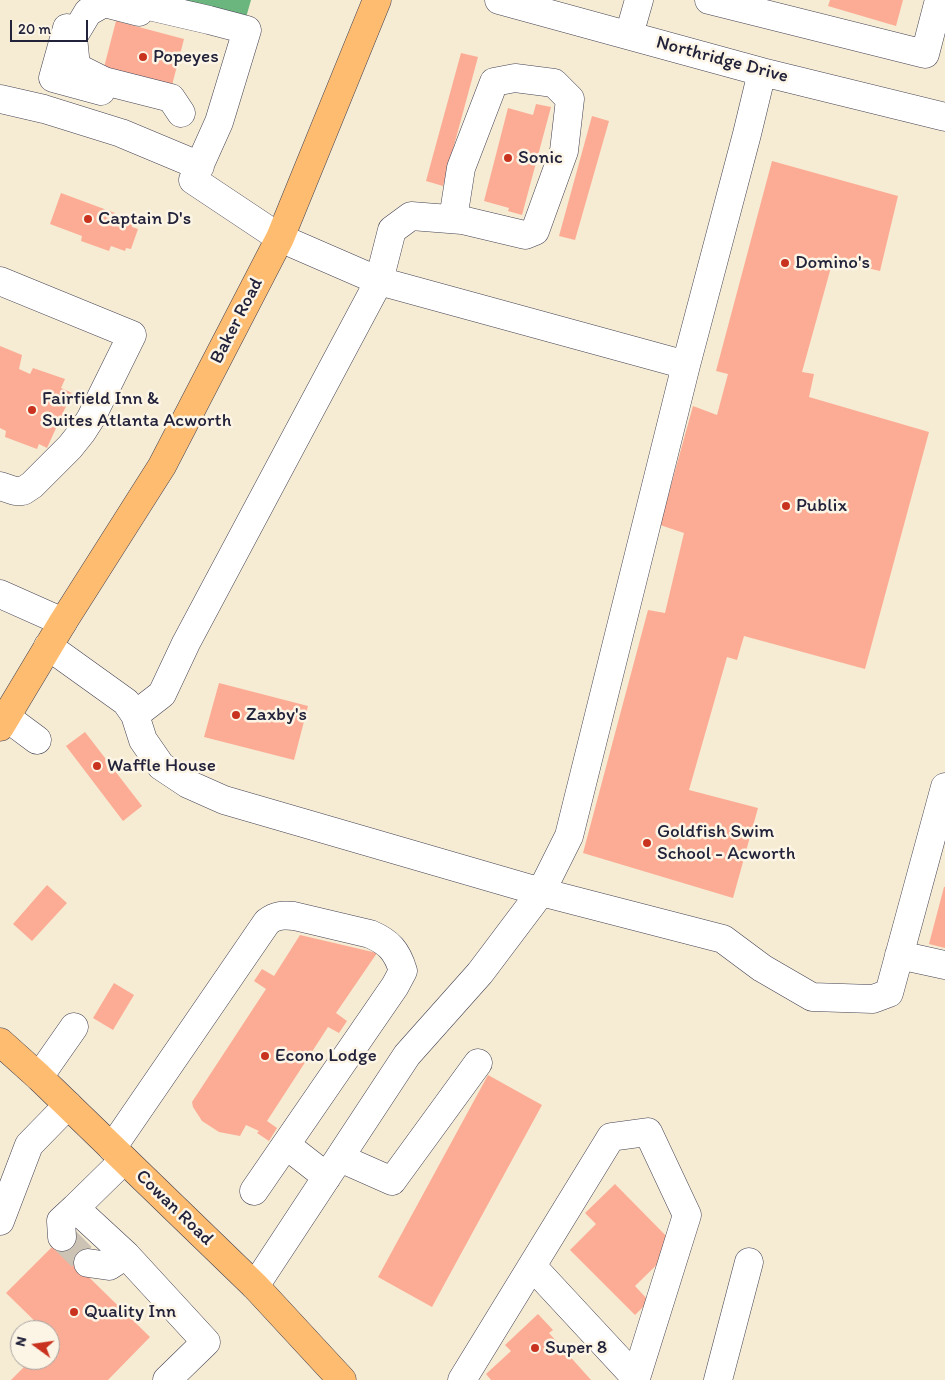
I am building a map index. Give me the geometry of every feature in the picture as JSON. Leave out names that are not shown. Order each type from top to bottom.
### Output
[{"type":"main road","name":"Baker Road","points":[[3,722],[48,646],[162,466],[280,238],[377,0]]},
{"type":"main road","name":"Cowan Road","points":[[0,1042],[255,1286],[342,1380]]},
{"type":"street","points":[[74,0],[53,78],[219,122]]},
{"type":"street","points":[[123,0],[247,30],[219,122],[193,180],[280,238],[379,281],[686,365]]},
{"type":"street","name":"Northridge Drive","points":[[499,0],[762,72],[945,117]]},
{"type":"street","points":[[629,35],[639,0]]},
{"type":"street","points":[[709,0],[782,9],[925,54],[939,0]]},
{"type":"street","points":[[181,113],[171,98],[104,81],[76,67],[73,37],[88,12],[104,3],[202,29],[209,20]]},
{"type":"street","points":[[255,1286],[407,1055],[480,973],[541,892],[569,836],[686,365],[762,72]]},
{"type":"street","points":[[135,715],[162,694],[186,643],[379,281],[392,230],[411,216],[462,220],[525,235],[535,231],[564,151],[570,98],[554,83],[515,78],[494,82],[461,168],[453,219]]},
{"type":"street","points":[[0,99],[44,109],[121,133],[200,166]]},
{"type":"street","points":[[0,281],[132,335],[91,418],[70,447],[32,485],[23,491],[15,492],[0,486]]},
{"type":"street","points":[[0,594],[63,622]]},
{"type":"street","points":[[48,646],[126,702],[135,715],[143,740],[161,766],[188,784],[224,800],[541,892],[723,939],[762,968],[812,997],[873,999],[889,992],[945,787]]},
{"type":"street","points":[[3,722],[37,740]]},
{"type":"street","points":[[62,1237],[62,1221],[76,1208],[118,1154],[267,922],[281,915],[294,916],[380,938],[390,946],[399,958],[402,971],[395,986],[254,1191]]},
{"type":"street","points":[[899,955],[945,965]]},
{"type":"street","points":[[38,1077],[74,1027]]},
{"type":"street","points":[[286,1145],[333,1167],[392,1181],[478,1063]]},
{"type":"street","points":[[0,1221],[29,1145],[68,1105]]},
{"type":"street","points":[[462,1380],[532,1266],[612,1137],[648,1132],[687,1216],[636,1378],[532,1266]]},
{"type":"street","points":[[76,1208],[126,1255],[206,1342],[167,1380]]},
{"type":"street","points":[[88,1263],[108,1266],[126,1255]]},
{"type":"street","points":[[718,1380],[750,1262]]},
{"type":"green space","points":[[171,0],[251,0],[245,21]]},
{"type":"building","points":[[830,0],[903,0],[896,26],[828,6]]},
{"type":"building","name":"Popeyes","points":[[116,21],[184,39],[170,93],[102,75]]},
{"type":"building","points":[[461,53],[478,57],[443,186],[426,181]]},
{"type":"building","points":[[536,104],[551,107],[522,215],[508,211],[509,208],[484,201],[508,108],[533,115]]},
{"type":"building","points":[[592,116],[609,121],[575,240],[559,236]]},
{"type":"building","points":[[772,161],[898,196],[880,271],[833,260],[802,372],[814,374],[809,397],[929,432],[865,669],[744,636],[737,660],[727,657],[689,790],[758,808],[733,898],[583,853],[648,610],[665,613],[684,533],[660,525],[693,406],[717,415],[728,374],[716,371]]},
{"type":"building","name":"Captain D's","points":[[61,193],[115,213],[114,216],[133,223],[132,227],[138,229],[131,249],[126,248],[125,251],[111,246],[109,251],[81,241],[82,236],[50,224]]},
{"type":"building","name":"Fairfield Inn & Suites Atlanta Acworth","points":[[0,346],[22,355],[19,369],[30,374],[33,368],[65,379],[61,388],[72,393],[47,448],[39,444],[37,449],[5,437],[6,431],[0,428]]},
{"type":"building","points":[[219,683],[308,706],[294,760],[204,737]]},
{"type":"building","points":[[85,732],[142,806],[123,821],[66,746]]},
{"type":"building","points":[[47,885],[67,903],[32,941],[13,924]]},
{"type":"building","points":[[945,887],[945,948],[929,944]]},
{"type":"building","name":"Econo Lodge","points":[[300,935],[377,953],[336,1013],[347,1021],[339,1033],[328,1027],[267,1121],[277,1128],[269,1141],[257,1133],[259,1131],[246,1125],[240,1136],[219,1132],[202,1121],[192,1102],[266,989],[254,981],[262,969],[274,976]]},
{"type":"building","points":[[114,983],[134,995],[113,1030],[93,1018]]},
{"type":"building","points":[[488,1075],[542,1105],[432,1307],[378,1277]]},
{"type":"building","points":[[615,1184],[676,1246],[635,1286],[649,1301],[635,1315],[570,1250],[596,1224],[585,1213]]},
{"type":"building","name":"Quality Inn","points":[[55,1244],[150,1337],[108,1380],[11,1380],[21,1370],[60,1370],[60,1320],[34,1320],[6,1293]]},
{"type":"building","name":"Super 8","points":[[538,1314],[553,1330],[549,1333],[591,1380],[491,1380],[486,1374],[511,1351],[505,1345]]},
{"type":"tunnel","points":[[62,1237],[88,1263]]},
{"type":"place","name":"Popeyes","points":[[143,57]]},
{"type":"place","name":"Sonic","points":[[508,158]]},
{"type":"place","name":"Captain D's","points":[[88,219]]},
{"type":"place","name":"Domino's","points":[[785,263]]},
{"type":"place","name":"Fairfield Inn & Suites Atlanta Acworth","points":[[32,410]]},
{"type":"place","name":"Publix","points":[[786,506]]},
{"type":"place","name":"Zaxby's","points":[[236,715]]},
{"type":"place","name":"Waffle House","points":[[97,766]]},
{"type":"place","name":"Goldfish Swim School - Acworth","points":[[647,843]]},
{"type":"place","name":"Econo Lodge","points":[[265,1056]]},
{"type":"place","name":"Quality Inn","points":[[74,1312]]},
{"type":"place","name":"Super 8","points":[[535,1348]]}]
